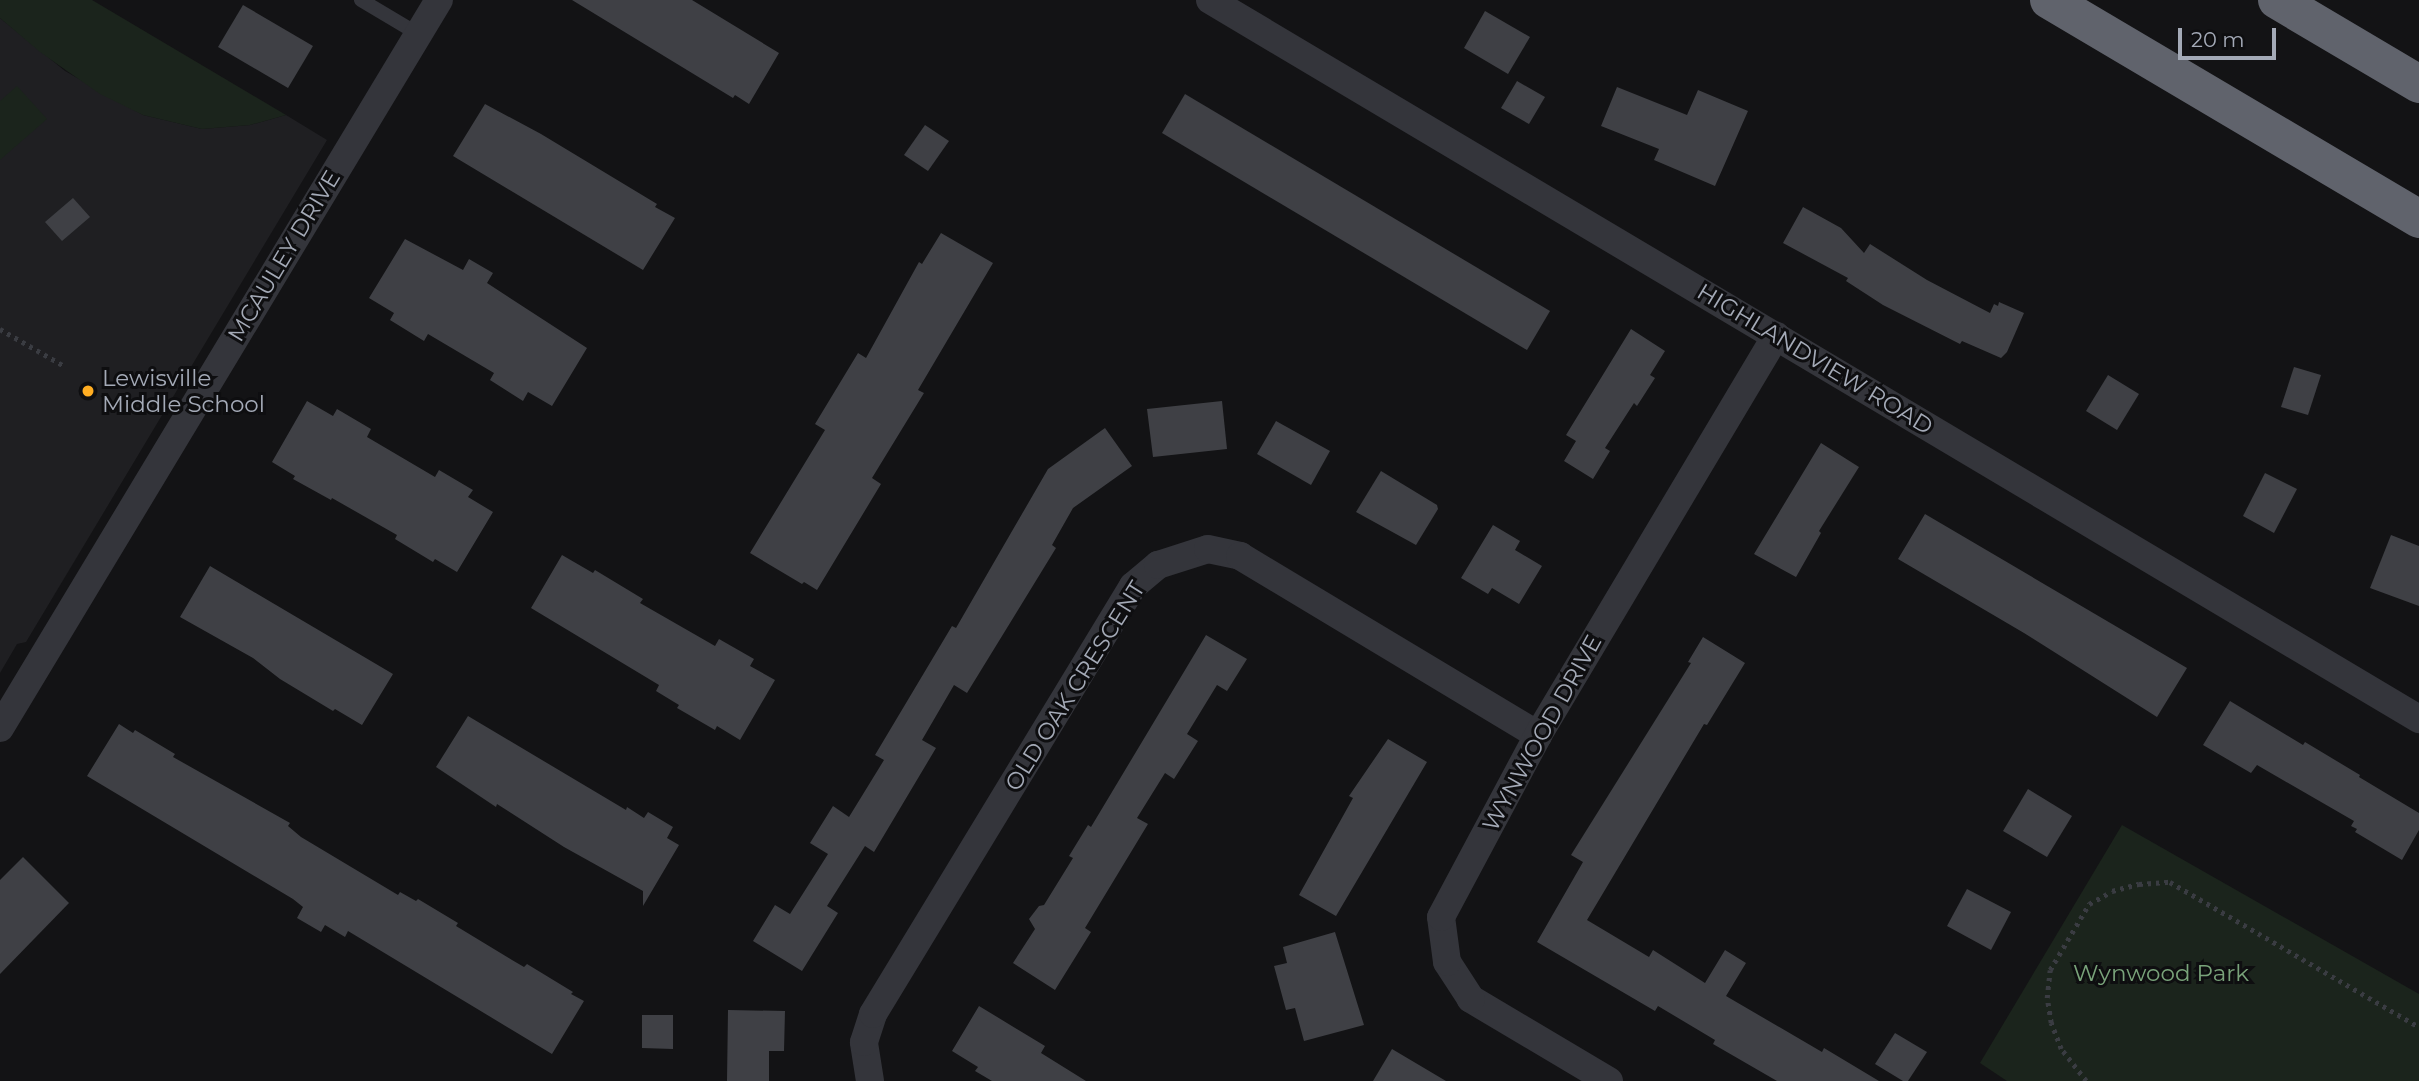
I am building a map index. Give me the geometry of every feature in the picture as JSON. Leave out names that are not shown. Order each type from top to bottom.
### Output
[{"type":"highway","points":[[2049,0],[2419,219]]},
{"type":"highway","points":[[2277,0],[2419,85]]},
{"type":"street","name":"MCAULEY DRIVE","points":[[0,728],[439,0]]},
{"type":"street","name":"HIGHLANDVIEW ROAD","points":[[1210,0],[2419,719]]},
{"type":"street","name":"WYNWOOD DRIVE","points":[[1609,1081],[1471,999],[1447,962],[1441,917],[1538,735],[1776,336]]},
{"type":"street","name":"OLD OAK CRESCENT","points":[[870,1081],[864,1042],[873,1014],[1133,586],[1158,565],[1180,555],[1208,550],[1240,556],[1538,735]]},
{"type":"lane","points":[[361,0],[418,34]]},
{"type":"path","points":[[0,330],[66,367]]},
{"type":"path","points":[[2085,1081],[2061,1049],[2051,1023],[2047,998],[2050,970],[2089,904],[2112,891],[2139,884],[2170,882],[2419,1027]]},
{"type":"shaded area","name":"Lewisville Middle School","points":[[0,18],[65,71],[143,115],[202,129],[250,125],[286,115],[327,140],[26,642],[17,644],[0,673]]},
{"type":"green space","points":[[0,0],[92,0],[286,115],[250,125],[202,129],[143,115],[100,94],[40,52],[0,18]]},
{"type":"green space","points":[[17,86],[47,119],[0,160],[0,101]]},
{"type":"green space","name":"Wynwood Park","points":[[2122,825],[2419,994],[2419,1081],[2007,1081],[1980,1063]]},
{"type":"building","points":[[572,0],[692,0],[779,53],[749,104],[735,95],[733,98]]},
{"type":"building","points":[[243,5],[313,46],[288,88],[218,47]]},
{"type":"building","points":[[1485,11],[1530,37],[1508,74],[1464,48]]},
{"type":"building","points":[[1517,81],[1545,97],[1529,124],[1501,108]]},
{"type":"building","points":[[1617,87],[1687,115],[1698,90],[1748,111],[1715,186],[1654,160],[1659,149],[1601,126]]},
{"type":"building","points":[[1185,94],[1550,311],[1527,350],[1162,133]]},
{"type":"building","points":[[485,104],[541,134],[657,204],[655,207],[675,218],[643,270],[453,156]]},
{"type":"building","points":[[925,125],[949,141],[928,171],[904,155]]},
{"type":"building","points":[[73,198],[90,217],[62,241],[45,222]]},
{"type":"building","points":[[1803,207],[1841,228],[1864,253],[1870,244],[1927,280],[1990,313],[1994,304],[1998,306],[1999,302],[2024,313],[2007,352],[2001,358],[1962,341],[1960,344],[1883,305],[1846,281],[1848,278],[1783,243]]},
{"type":"building","points":[[941,233],[993,263],[918,390],[924,393],[872,478],[881,484],[817,590],[750,553],[825,430],[815,424],[858,353],[866,358],[919,262],[922,264]]},
{"type":"building","points":[[405,239],[463,270],[469,259],[493,273],[487,283],[587,348],[552,406],[528,392],[523,401],[490,380],[494,373],[428,334],[424,341],[390,320],[394,313],[369,298]]},
{"type":"building","points":[[1631,329],[1665,351],[1650,375],[1655,378],[1637,406],[1634,403],[1605,448],[1610,451],[1593,479],[1564,461],[1576,441],[1566,435]]},
{"type":"building","points":[[2294,367],[2321,375],[2308,415],[2281,407]]},
{"type":"building","points":[[2108,375],[2139,394],[2117,430],[2086,411]]},
{"type":"building","points":[[307,401],[333,416],[337,409],[371,429],[367,437],[435,477],[439,470],[473,490],[468,497],[493,512],[457,572],[435,559],[433,562],[395,539],[397,535],[293,479],[295,476],[272,462]]},
{"type":"building","points":[[1222,401],[1227,449],[1153,457],[1147,409]]},
{"type":"building","points":[[1276,421],[1330,451],[1311,485],[1257,454]]},
{"type":"building","points":[[1105,428],[1132,466],[1073,508],[1052,545],[1056,548],[967,693],[954,685],[922,740],[936,748],[874,852],[865,846],[827,906],[838,913],[802,971],[753,941],[775,905],[790,914],[828,854],[810,843],[833,806],[849,817],[884,760],[875,755],[952,626],[956,628],[1048,469]]},
{"type":"building","points":[[1821,443],[1859,467],[1819,531],[1821,533],[1796,577],[1754,554]]},
{"type":"building","points":[[1381,471],[1437,505],[1438,509],[1416,545],[1356,512]]},
{"type":"building","points":[[2265,473],[2297,489],[2274,533],[2243,516]]},
{"type":"building","points":[[1925,514],[2187,668],[2157,717],[2024,633],[1898,559]]},
{"type":"building","points":[[1493,525],[1520,541],[1515,550],[1542,566],[1519,604],[1492,588],[1488,594],[1461,578]]},
{"type":"building","points":[[2391,535],[2419,546],[2419,606],[2370,588]]},
{"type":"building","points":[[562,555],[593,573],[595,570],[643,599],[640,603],[715,646],[719,639],[754,659],[750,666],[775,680],[740,740],[717,726],[715,730],[677,708],[679,705],[656,691],[659,685],[531,608]]},
{"type":"building","points":[[210,566],[393,674],[362,725],[335,709],[333,711],[280,679],[253,658],[180,617]]},
{"type":"building","points":[[1206,635],[1247,659],[1227,691],[1217,685],[1187,734],[1198,741],[1174,779],[1165,773],[1137,818],[1148,824],[1085,928],[1091,932],[1055,990],[1013,963],[1035,929],[1029,919],[1039,906],[1044,905],[1073,858],[1069,856],[1088,825],[1091,827]]},
{"type":"building","points":[[1703,637],[1745,663],[1707,725],[1704,724],[1587,920],[1649,957],[1653,950],[1705,983],[1725,950],[1746,963],[1726,996],[1822,1052],[1824,1048],[1879,1081],[1777,1081],[1713,1044],[1715,1040],[1658,1006],[1655,1011],[1537,942],[1583,862],[1571,855],[1691,663],[1688,662]]},
{"type":"building","points":[[2230,701],[2303,745],[2305,742],[2419,813],[2419,830],[2402,860],[2355,832],[2357,829],[2351,826],[2354,821],[2257,765],[2251,773],[2203,745]]},
{"type":"building","points":[[468,716],[626,810],[627,807],[644,818],[648,812],[673,827],[667,838],[679,845],[643,906],[643,891],[564,847],[497,804],[496,807],[436,767]]},
{"type":"building","points":[[119,724],[133,733],[135,730],[175,754],[173,757],[290,823],[288,826],[301,837],[398,895],[400,892],[416,901],[418,899],[512,960],[524,967],[527,964],[573,992],[571,994],[584,1001],[552,1054],[348,931],[345,937],[325,925],[321,932],[297,918],[303,907],[293,899],[87,776]]},
{"type":"building","points":[[1388,739],[1427,762],[1336,916],[1299,895],[1353,798],[1349,796]]},
{"type":"building","points":[[2028,789],[2072,816],[2047,857],[2003,831]]},
{"type":"building","points":[[23,857],[69,903],[0,974],[0,880]]},
{"type":"building","points":[[1967,889],[2011,912],[1991,950],[1947,926]]},
{"type":"building","points":[[1335,932],[1364,1025],[1304,1041],[1295,1008],[1286,1010],[1274,966],[1287,963],[1283,947]]},
{"type":"building","points":[[979,1006],[1045,1046],[1041,1053],[1086,1081],[992,1081],[975,1071],[978,1067],[952,1051]]},
{"type":"building","points":[[728,1010],[785,1011],[784,1051],[769,1051],[769,1081],[727,1081]]},
{"type":"building","points":[[642,1015],[673,1015],[673,1049],[642,1048]]},
{"type":"building","points":[[1895,1033],[1927,1052],[1908,1081],[1903,1081],[1875,1064]]},
{"type":"building","points":[[1392,1049],[1446,1081],[1373,1081]]},
{"type":"place","name":"Lewisville Middle School","points":[[88,391]]}]
